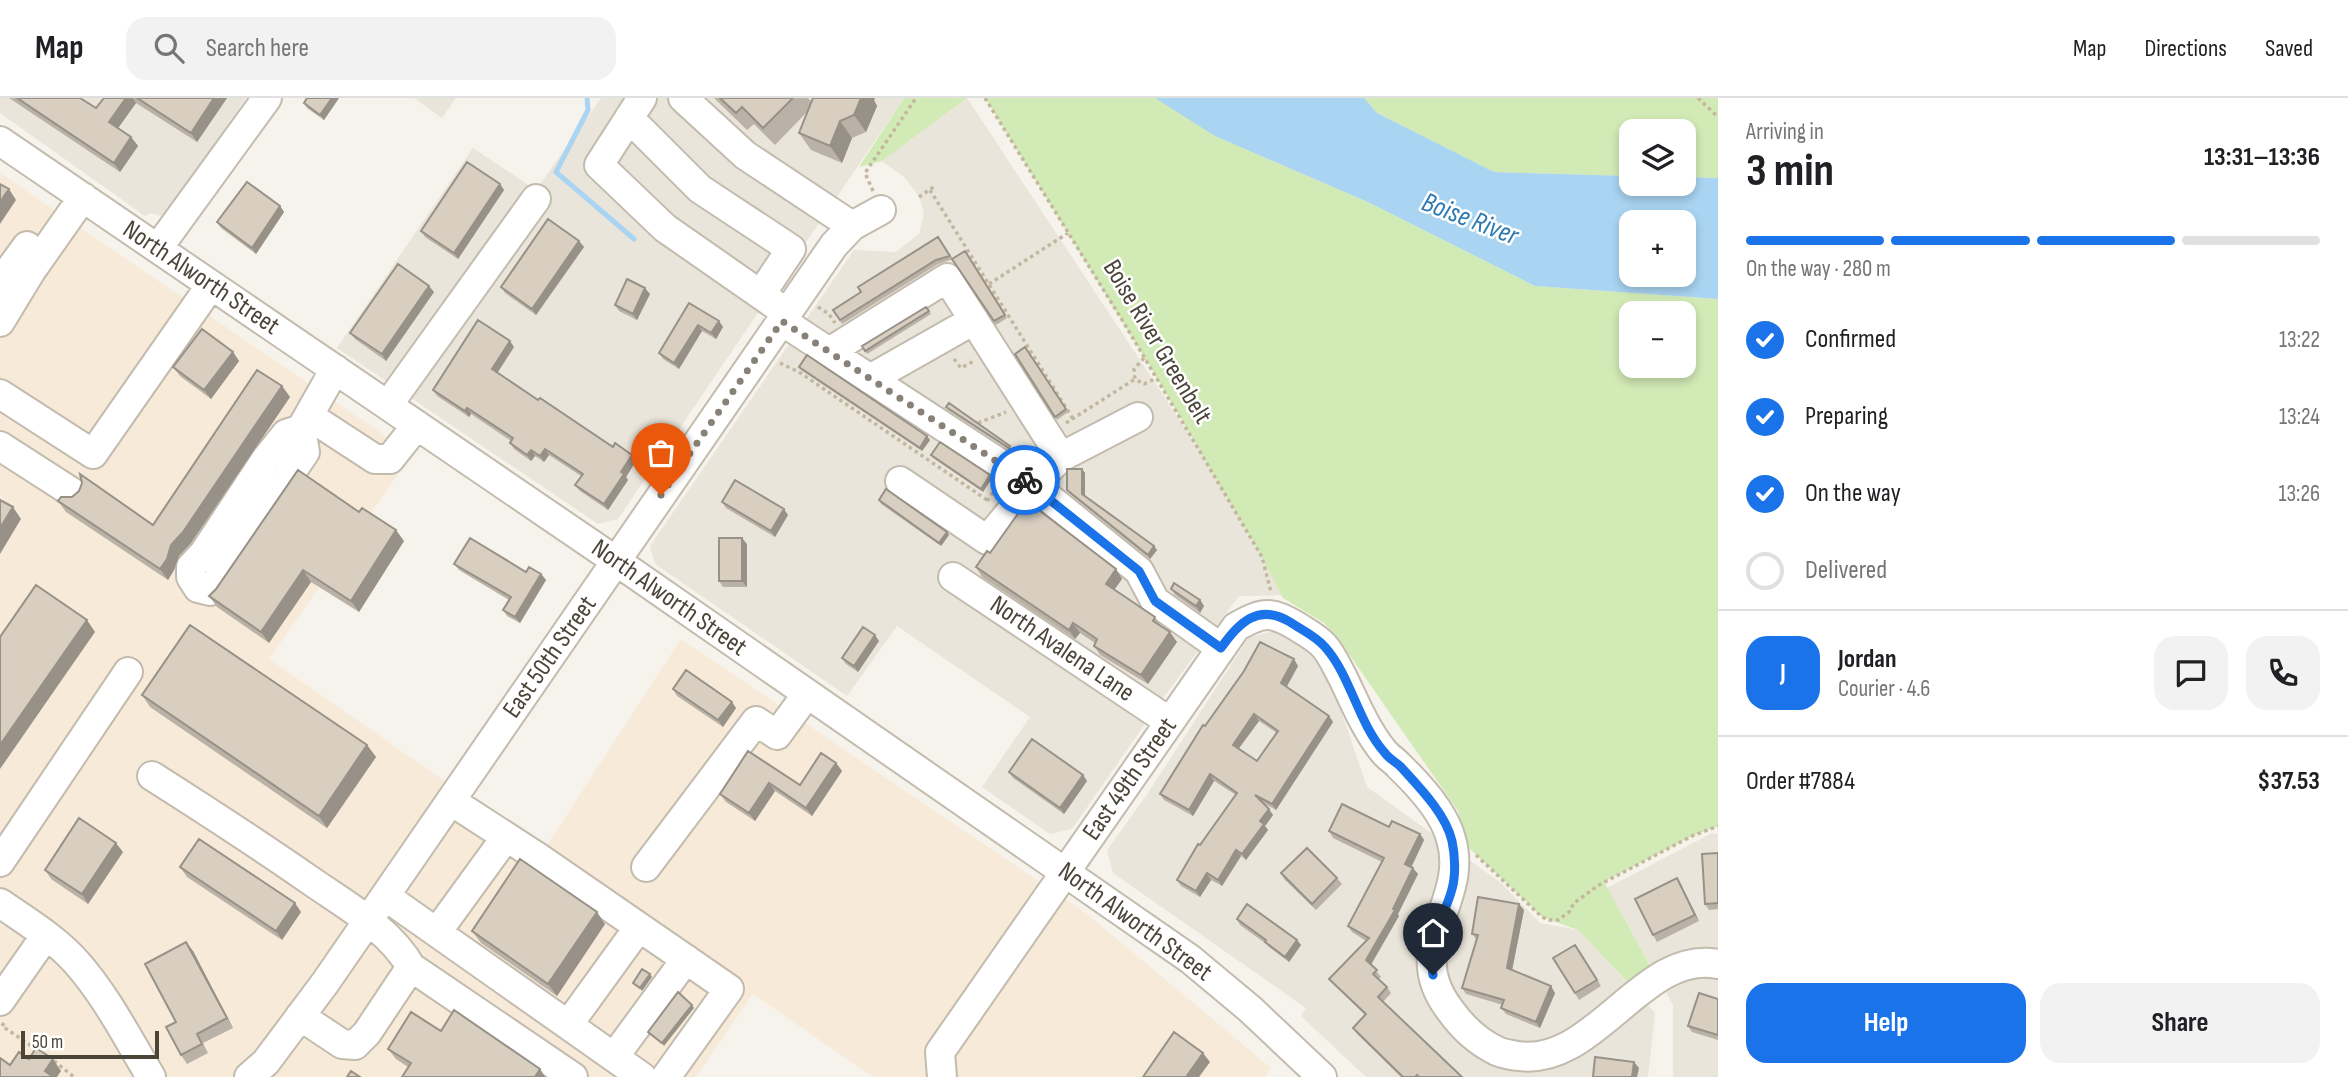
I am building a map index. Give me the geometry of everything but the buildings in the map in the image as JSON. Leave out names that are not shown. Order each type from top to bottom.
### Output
[{"type":"street","points":[[158,248],[267,98]]},
{"type":"street","points":[[682,98],[745,155],[852,226]]},
{"type":"street","points":[[761,294],[791,249],[699,189],[635,108],[599,165],[665,228],[761,294],[794,312],[834,340],[870,379],[1033,485],[1139,571],[1155,601],[1221,648]]},
{"type":"street","name":"North Alworth Street","points":[[0,141],[1066,871],[1190,959],[1250,1009],[1322,1077]]},
{"type":"street","points":[[0,283],[76,193]]},
{"type":"street","points":[[0,322],[76,193]]},
{"type":"street","points":[[388,405],[536,199]]},
{"type":"street","name":"East 50th Street","points":[[249,1077],[265,1062],[300,1016],[385,896],[616,561],[794,312],[834,245],[852,226],[881,210]]},
{"type":"street","points":[[834,340],[947,278],[1061,457]]},
{"type":"street","points":[[0,394],[93,454],[211,285]]},
{"type":"street","points":[[870,379],[974,320]]},
{"type":"street","points":[[305,422],[305,452],[210,591],[198,588],[191,577],[191,567],[204,553],[265,459],[286,434],[305,422],[335,369]]},
{"type":"street","points":[[900,481],[987,540],[1033,485],[1061,457],[1138,417]]},
{"type":"street","points":[[305,422],[375,459],[390,459],[418,425]]},
{"type":"street","points":[[0,446],[73,493]]},
{"type":"street","name":"North Avalena Lane","points":[[954,576],[1170,722]]},
{"type":"street","points":[[1277,614],[1325,647],[1385,754],[1399,765],[1427,798],[1443,820],[1452,839],[1452,888],[1431,951],[1433,975],[1441,999],[1456,1019],[1477,1039],[1530,1067],[1573,1044],[1657,980],[1673,971],[1693,964],[1718,964]]},
{"type":"street","name":"East 49th Street","points":[[941,1076],[940,1052],[1236,626],[1254,616],[1277,614]]},
{"type":"street","points":[[0,862],[128,672]]},
{"type":"street","points":[[646,867],[756,721],[778,735],[807,694]]},
{"type":"street","points":[[152,776],[264,848],[368,920],[403,953],[411,967],[573,1077]]},
{"type":"street","points":[[451,801],[729,989],[666,1077]]},
{"type":"street","points":[[437,932],[506,837]]},
{"type":"street","points":[[385,896],[642,1077]]},
{"type":"street","points":[[0,903],[46,935],[77,962],[98,990],[151,1077]]},
{"type":"street","points":[[568,1025],[639,927]]},
{"type":"street","points":[[3,1010],[46,935]]},
{"type":"street","points":[[614,1057],[686,959]]},
{"type":"street","points":[[300,1016],[342,1044],[355,1045],[367,1033],[411,967]]},
{"type":"path","points":[[865,173],[916,98]]},
{"type":"path","name":"Boise River Greenbelt","points":[[985,98],[1157,378],[1262,557],[1277,614]]},
{"type":"path","points":[[1698,98],[1718,117]]},
{"type":"path","points":[[919,197],[935,186]]},
{"type":"path","points":[[930,190],[1073,419]]},
{"type":"path","points":[[989,285],[1068,233]]},
{"type":"path","points":[[794,312],[828,314],[834,340]]},
{"type":"path","points":[[952,358],[961,368],[976,360]]},
{"type":"path","points":[[1135,379],[1134,369],[1144,358]]},
{"type":"path","points":[[774,360],[799,372],[997,507]]},
{"type":"path","points":[[1135,379],[1144,384],[1157,378]]},
{"type":"path","points":[[1062,426],[1135,379]]},
{"type":"path","points":[[978,423],[1008,411]]},
{"type":"path","points":[[1452,839],[1468,847],[1542,917],[1558,920],[1569,912],[1574,903],[1599,885],[1692,836],[1718,826]]},
{"type":"path","points":[[3,1010],[2,1026],[74,1077]]},
{"type":"shaded area","points":[[0,98],[246,98],[170,209],[160,216],[151,213],[145,216],[0,113]]},
{"type":"shaded area","points":[[414,98],[456,98],[442,118]]},
{"type":"shaded area","points":[[601,98],[904,98],[618,519],[598,524],[337,348],[473,148],[536,190]]},
{"type":"shaded area","points":[[967,98],[1295,595],[1239,596],[1158,705],[1072,829],[1050,834],[982,787],[1030,717],[897,626],[847,696],[655,564],[650,546],[854,250],[896,252],[919,234],[924,213],[919,196],[903,176],[882,161]]},
{"type":"shaded area","points":[[0,173],[412,454],[269,659],[544,850],[681,639],[1087,914],[1271,1068],[1265,1077],[873,1077],[753,994],[696,1077],[0,1077]]},
{"type":"shaded area","points":[[1284,629],[1329,675],[1367,787],[1501,883],[1540,923],[1578,930],[1655,1013],[1648,1077],[1366,1077],[1301,1016],[1306,1008],[1113,873],[1107,850],[1148,793],[1249,637]]},
{"type":"shaded area","points":[[1712,833],[1718,834],[1718,1077],[1673,1077],[1673,1005],[1607,888]]},
{"type":"green space","points":[[904,98],[967,98],[882,161],[859,167]]},
{"type":"green space","points":[[985,98],[1158,98],[1215,136],[1370,203],[1535,286],[1718,299],[1718,826],[1692,836],[1604,882],[1651,967],[1629,984],[1578,930],[1542,917],[1468,847],[1458,811],[1337,637],[1324,623],[1283,598],[1262,557],[1157,378]]},
{"type":"green space","points":[[1364,98],[1718,98],[1718,178],[1696,177],[1696,119],[1619,119],[1619,176],[1494,172],[1377,113]]},
{"type":"water","name":"Boise River","points":[[1155,98],[1364,98],[1377,113],[1494,172],[1619,176],[1619,196],[1696,196],[1696,177],[1718,178],[1718,299],[1535,286],[1370,203],[1215,136]]},
{"type":"waterway","points":[[587,98],[588,110],[556,172],[634,239]]},
{"type":"way so far","points":[[661,495],[782,321],[1025,480]]},
{"type":"route","points":[[1025,480],[1139,571],[1155,601],[1221,648],[1236,626],[1254,616],[1277,614],[1325,647],[1385,754],[1399,765],[1427,798],[1443,820],[1452,839],[1452,888],[1431,951],[1433,975]]}]
